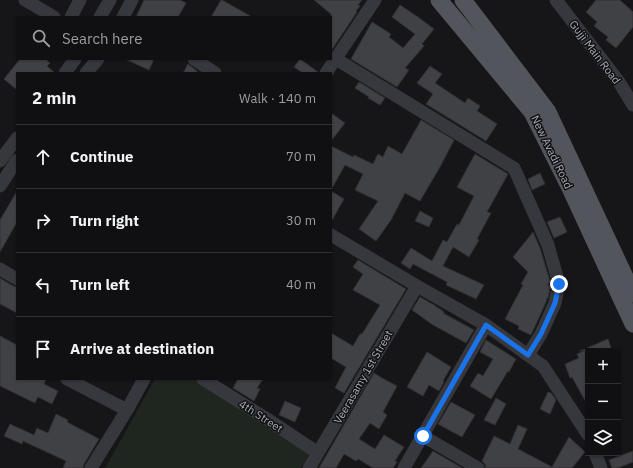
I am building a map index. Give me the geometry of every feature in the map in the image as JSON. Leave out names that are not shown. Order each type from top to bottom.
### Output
[{"type":"main road","name":"New Avadi Road","points":[[439,0],[532,112],[570,188],[633,324]]},
{"type":"main road","name":"New Avadi Road","points":[[463,0],[548,112],[633,294]]},
{"type":"street","points":[[26,0],[52,16]]},
{"type":"street","points":[[72,16],[80,0]]},
{"type":"street","points":[[103,16],[110,0]]},
{"type":"street","points":[[124,16],[132,0]]},
{"type":"street","points":[[327,72],[375,0]]},
{"type":"street","name":"Gujji Main Road","points":[[556,0],[619,82],[633,105]]},
{"type":"street","points":[[336,59],[514,168],[548,245],[559,284],[555,303],[541,334],[528,355]]},
{"type":"street","points":[[66,72],[74,60]]},
{"type":"street","points":[[87,72],[97,60]]},
{"type":"street","points":[[196,60],[214,72]]},
{"type":"street","points":[[0,161],[16,139]]},
{"type":"street","points":[[0,186],[16,162]]},
{"type":"street","points":[[332,236],[416,286],[486,325],[543,366],[585,430]]},
{"type":"street","points":[[0,269],[16,278]]},
{"type":"street","name":"Veerasamy 1st Street","points":[[310,468],[416,286]]},
{"type":"street","points":[[404,468],[486,325]]},
{"type":"street","points":[[69,380],[127,410]]},
{"type":"street","points":[[90,468],[127,410],[143,380]]},
{"type":"street","name":"4th Street","points":[[205,380],[318,453]]},
{"type":"street","points":[[423,436],[478,468]]},
{"type":"street","points":[[596,456],[601,468]]},
{"type":"shaded area","points":[[154,380],[197,380],[310,453],[301,468],[105,468]]},
{"type":"building","points":[[144,0],[180,0],[186,3],[179,16],[136,16]]},
{"type":"building","points":[[222,0],[250,16],[212,16]]},
{"type":"building","points":[[314,0],[362,0],[358,5],[360,6],[356,11],[357,12],[332,50],[332,16]]},
{"type":"building","points":[[596,0],[620,0],[633,12],[633,27],[616,48],[606,40],[608,37],[594,26],[597,22],[586,12]]},
{"type":"building","points":[[400,5],[434,29],[422,44],[424,46],[405,68],[409,70],[397,87],[351,59],[372,22],[391,34],[389,37],[403,48],[415,34],[392,17]]},
{"type":"building","points":[[19,60],[46,60],[50,63],[47,66],[54,72],[16,72],[16,89],[4,79]]},
{"type":"building","points":[[127,60],[154,60],[149,70]]},
{"type":"building","points":[[299,60],[301,60],[318,72],[302,72],[294,67]]},
{"type":"building","points":[[188,64],[197,71],[197,72],[184,72]]},
{"type":"building","points":[[430,66],[442,74],[435,83],[465,103],[468,98],[480,106],[477,111],[497,124],[486,141],[426,104],[433,94],[417,83]]},
{"type":"building","points":[[359,82],[385,98],[380,105],[355,88]]},
{"type":"building","points":[[332,114],[345,123],[332,140]]},
{"type":"building","points":[[421,120],[454,140],[420,201],[405,193],[391,220],[376,241],[359,229],[378,201],[355,190],[363,174],[345,165],[332,188],[332,146],[353,157],[354,155],[373,164],[378,154],[383,157],[388,146],[402,154]]},
{"type":"building","points":[[475,154],[508,174],[487,212],[491,213],[477,239],[479,240],[469,257],[453,247],[443,266],[484,285],[476,299],[446,285],[447,282],[413,264],[410,269],[401,263],[411,248],[432,261],[443,240],[447,242],[457,224],[459,225],[474,196],[457,187]]},
{"type":"building","points":[[540,173],[545,184],[532,190],[528,179]]},
{"type":"building","points":[[332,192],[344,199],[332,220]]},
{"type":"building","points":[[16,193],[16,224],[0,252],[0,220]]},
{"type":"building","points":[[420,211],[433,218],[429,227],[415,221]]},
{"type":"building","points":[[560,217],[567,232],[554,238],[547,222]]},
{"type":"building","points":[[533,232],[540,248],[550,281],[548,286],[551,285],[548,298],[546,299],[547,300],[531,335],[518,329],[519,326],[505,319],[523,285],[521,284],[528,272],[513,257]]},
{"type":"building","points":[[358,260],[406,289],[344,393],[335,388],[346,367],[332,359],[332,334],[353,346],[380,305],[353,290],[363,274],[353,267]]},
{"type":"building","points":[[0,278],[16,287],[16,312],[0,304]]},
{"type":"building","points":[[420,297],[434,305],[444,312],[443,313],[474,330],[466,343],[433,325],[412,310]]},
{"type":"building","points":[[0,336],[16,344],[16,380],[46,380],[44,384],[58,391],[52,404],[38,397],[35,403],[0,386]]},
{"type":"building","points":[[608,339],[611,348],[587,348]]},
{"type":"building","points":[[486,340],[516,359],[491,399],[470,386],[478,373],[483,376],[493,359],[480,352]]},
{"type":"building","points":[[585,349],[585,401],[572,377],[570,378],[565,364],[579,358],[577,354],[584,351],[580,351]]},
{"type":"building","points":[[427,352],[451,367],[439,391],[429,385],[423,396],[407,387]]},
{"type":"building","points":[[374,373],[397,386],[383,412],[387,415],[379,429],[370,423],[359,439],[375,449],[384,435],[404,447],[395,461],[397,462],[393,468],[373,468],[358,459],[356,461],[344,454],[336,468],[319,468]]},
{"type":"building","points":[[237,380],[262,380],[257,388],[260,389],[254,401],[233,388]]},
{"type":"building","points":[[548,392],[551,393],[556,400],[550,414],[540,409]]},
{"type":"building","points":[[496,398],[506,404],[495,425],[484,420]]},
{"type":"building","points":[[285,401],[301,408],[295,422],[279,415]]},
{"type":"building","points":[[451,402],[475,415],[462,437],[438,424]]},
{"type":"building","points":[[56,414],[68,420],[67,422],[99,439],[83,468],[63,468],[66,461],[23,441],[22,444],[4,436],[10,424],[34,435],[37,428],[48,433]]},
{"type":"building","points":[[518,425],[527,429],[518,449],[552,467],[569,437],[585,452],[572,468],[486,468],[482,461],[494,436],[510,444]]},
{"type":"building","points":[[433,451],[462,468],[421,468]]},
{"type":"building","points":[[633,451],[633,462],[618,468],[612,468],[609,460]]},
{"type":"route","points":[[423,436],[486,325],[528,355],[541,334],[555,303],[559,284]]}]
